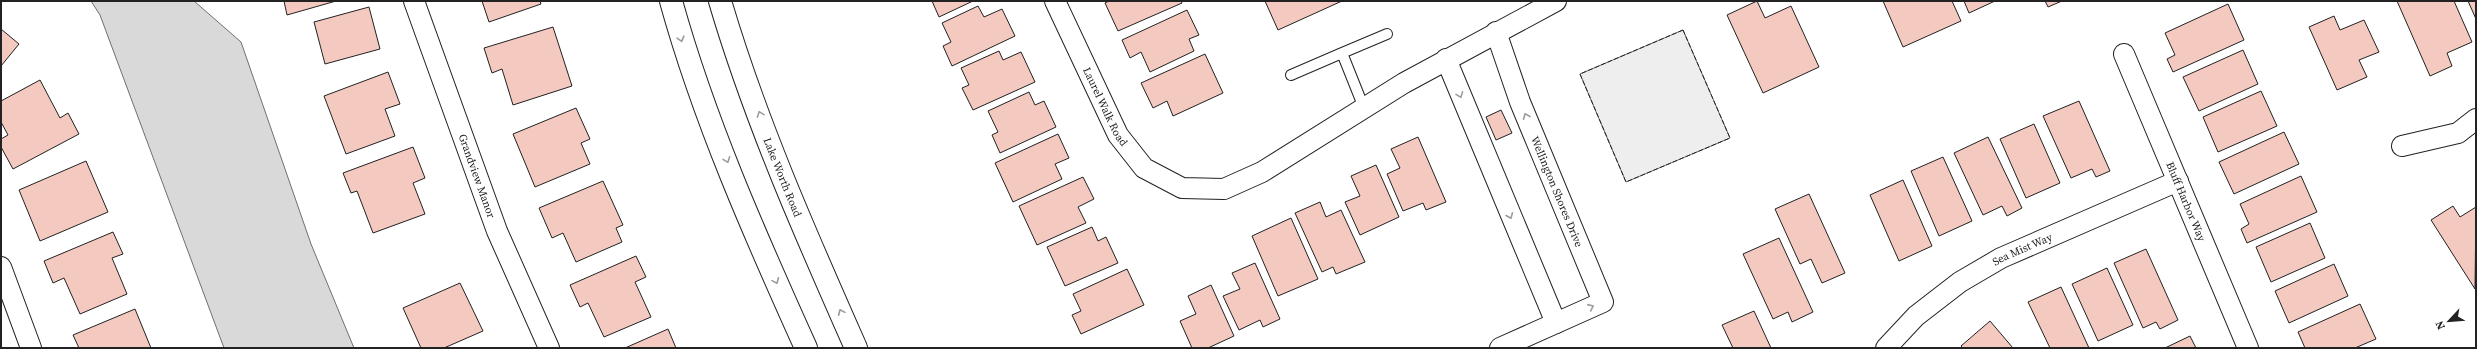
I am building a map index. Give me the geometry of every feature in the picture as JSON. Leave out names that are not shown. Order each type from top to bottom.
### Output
[{"type":"street","name":"Grandview Manor","points":[[414,1],[497,230],[549,348]]},
{"type":"street","points":[[671,1],[685,50],[757,238],[806,348]]},
{"type":"street","name":"Lake Worth Road","points":[[720,1],[731,38],[799,218],[856,348]]},
{"type":"street","name":"Laurel Walk Road","points":[[1055,1],[1118,135],[1144,168],[1182,188],[1224,189],[1262,172],[1364,108]]},
{"type":"street","points":[[1364,108],[1446,59],[1556,1]]},
{"type":"street","name":"Wellington Shores Drive","points":[[1496,32],[1520,102],[1603,302],[1500,348]]},
{"type":"street","name":"Bluff Harbor Way","points":[[2124,54],[2248,348]]},
{"type":"street","points":[[1446,59],[1556,323]]},
{"type":"street","points":[[2402,146],[2458,133],[2476,119]]},
{"type":"street","name":"Sea Mist Way","points":[[1886,348],[1916,316],[1960,282],[2000,258],[2178,181]]},
{"type":"street","points":[[1,267],[31,348]]},
{"type":"lane","points":[[1291,75],[1387,34]]},
{"type":"lane","points":[[1342,53],[1364,108]]},
{"type":"shaded area","points":[[91,1],[194,1],[241,42],[311,244],[354,348],[224,348],[100,15]]},
{"type":"shaded area","points":[[1683,30],[1730,138],[1626,182],[1580,74]]},
{"type":"building","points":[[284,1],[336,1],[287,15]]},
{"type":"building","points":[[482,1],[540,1],[541,4],[489,22]]},
{"type":"building","points":[[932,1],[973,1],[939,17]]},
{"type":"building","points":[[1109,1],[1181,1],[1182,3],[1118,31],[1105,3]]},
{"type":"building","points":[[1265,1],[1342,1],[1278,30]]},
{"type":"building","points":[[1757,1],[1765,18],[1791,6],[1819,67],[1763,93],[1727,15]]},
{"type":"building","points":[[1883,1],[1952,1],[1961,21],[1903,47]]},
{"type":"building","points":[[1964,1],[1995,1],[1969,13]]},
{"type":"building","points":[[2045,1],[2062,1],[2048,7]]},
{"type":"building","points":[[2397,1],[2454,1],[2472,42],[2447,53],[2452,66],[2430,76]]},
{"type":"building","points":[[2468,1],[2476,1],[2476,19]]},
{"type":"building","points":[[2228,4],[2244,40],[2173,72],[2167,59],[2175,55],[2165,33]]},
{"type":"building","points":[[978,6],[984,17],[1002,9],[1015,36],[952,66],[943,46],[951,42],[942,23]]},
{"type":"building","points":[[369,7],[380,49],[325,64],[314,22]]},
{"type":"building","points":[[1187,10],[1199,35],[1189,39],[1194,51],[1150,72],[1141,52],[1130,58],[1122,40]]},
{"type":"building","points":[[2334,16],[2340,30],[2364,20],[2379,52],[2359,60],[2367,77],[2337,90],[2309,27]]},
{"type":"building","points":[[553,27],[572,86],[513,105],[502,69],[492,73],[484,48]]},
{"type":"building","points":[[1,29],[19,44],[1,66]]},
{"type":"building","points":[[2243,50],[2258,84],[2199,111],[2183,77]]},
{"type":"building","points":[[999,51],[1003,60],[1021,52],[1035,82],[973,110],[962,88],[969,85],[961,68]]},
{"type":"building","points":[[1205,54],[1223,93],[1173,116],[1167,101],[1153,108],[1141,83]]},
{"type":"building","points":[[388,72],[400,104],[385,109],[395,136],[346,154],[324,96]]},
{"type":"building","points":[[40,80],[60,118],[68,113],[79,134],[13,169],[1,147],[1,139],[8,135],[1,122],[1,101]]},
{"type":"building","points":[[2261,91],[2277,126],[2218,152],[2203,117]]},
{"type":"building","points":[[1029,92],[1035,105],[1044,101],[1056,127],[1000,153],[992,135],[998,132],[988,111]]},
{"type":"building","points":[[2079,101],[2110,171],[2096,177],[2092,169],[2071,178],[2043,116]]},
{"type":"building","points":[[576,108],[590,139],[581,143],[590,164],[535,187],[513,134]]},
{"type":"building","points":[[1501,110],[1512,133],[1496,140],[1486,117]]},
{"type":"building","points":[[2034,124],[2060,183],[2026,198],[2000,139]]},
{"type":"building","points":[[2284,132],[2299,164],[2234,194],[2219,162]]},
{"type":"building","points":[[1058,134],[1069,158],[1055,164],[1062,179],[1013,202],[995,163]]},
{"type":"building","points":[[1418,137],[1446,202],[1426,210],[1423,203],[1403,211],[1387,174],[1400,168],[1391,149]]},
{"type":"building","points":[[1988,137],[2022,208],[2007,216],[2002,206],[1983,215],[1954,153]]},
{"type":"building","points":[[413,147],[425,178],[413,183],[425,214],[373,233],[357,191],[351,193],[343,173]]},
{"type":"building","points":[[1943,157],[1972,221],[1939,236],[1911,171]]},
{"type":"building","points":[[86,161],[108,212],[40,241],[19,190]]},
{"type":"building","points":[[1376,165],[1399,217],[1360,235],[1345,202],[1360,196],[1351,176]]},
{"type":"building","points":[[2301,176],[2317,212],[2247,243],[2241,229],[2249,224],[2240,204]]},
{"type":"building","points":[[1083,177],[1094,199],[1078,207],[1086,223],[1037,245],[1019,206]]},
{"type":"building","points":[[1903,180],[1932,246],[1899,261],[1870,195]]},
{"type":"building","points":[[603,181],[623,225],[616,228],[622,242],[576,262],[563,233],[552,238],[539,208]]},
{"type":"building","points":[[1809,194],[1845,273],[1822,283],[1811,259],[1800,264],[1775,209]]},
{"type":"building","points":[[1320,202],[1326,217],[1341,210],[1365,262],[1336,274],[1333,267],[1322,272],[1295,213]]},
{"type":"building","points":[[2453,206],[2460,217],[2476,207],[2475,289],[2431,220]]},
{"type":"building","points":[[1291,218],[1318,279],[1278,296],[1252,236]]},
{"type":"building","points":[[2310,223],[2325,258],[2271,282],[2256,247]]},
{"type":"building","points":[[1092,227],[1098,241],[1106,237],[1118,263],[1065,286],[1047,247]]},
{"type":"building","points":[[113,232],[123,254],[112,258],[127,294],[80,314],[64,278],[53,283],[44,261]]},
{"type":"building","points":[[1779,238],[1813,312],[1792,322],[1788,312],[1773,319],[1743,254]]},
{"type":"building","points":[[2146,249],[2178,320],[2160,329],[2156,322],[2143,328],[2114,263]]},
{"type":"building","points":[[636,256],[646,277],[635,282],[651,317],[604,337],[588,303],[580,307],[570,285]]},
{"type":"building","points":[[1255,263],[1280,319],[1263,327],[1260,320],[1239,330],[1223,296],[1240,289],[1232,273]]},
{"type":"building","points":[[2334,264],[2348,296],[2289,323],[2275,291]]},
{"type":"building","points":[[2107,268],[2133,325],[2098,341],[2072,284]]},
{"type":"building","points":[[1127,269],[1144,305],[1081,334],[1072,315],[1081,311],[1073,294]]},
{"type":"building","points":[[460,283],[483,331],[444,348],[421,348],[403,308]]},
{"type":"building","points":[[1211,285],[1234,336],[1208,348],[1192,348],[1180,321],[1196,314],[1188,296]]},
{"type":"building","points":[[2061,287],[2089,348],[2050,348],[2028,302]]},
{"type":"building","points":[[2360,304],[2376,339],[2355,348],[2305,348],[2298,332]]},
{"type":"building","points":[[135,309],[151,348],[79,348],[73,335]]},
{"type":"building","points":[[1754,311],[1771,348],[1733,348],[1722,325]]},
{"type":"building","points":[[1990,321],[2013,348],[1963,348],[1961,346]]},
{"type":"building","points":[[668,329],[676,348],[625,348]]},
{"type":"building","points":[[2190,336],[2196,348],[2165,348]]},
{"type":"fence","points":[[1683,30],[1730,138],[1626,182],[1580,74],[1683,30]]}]
